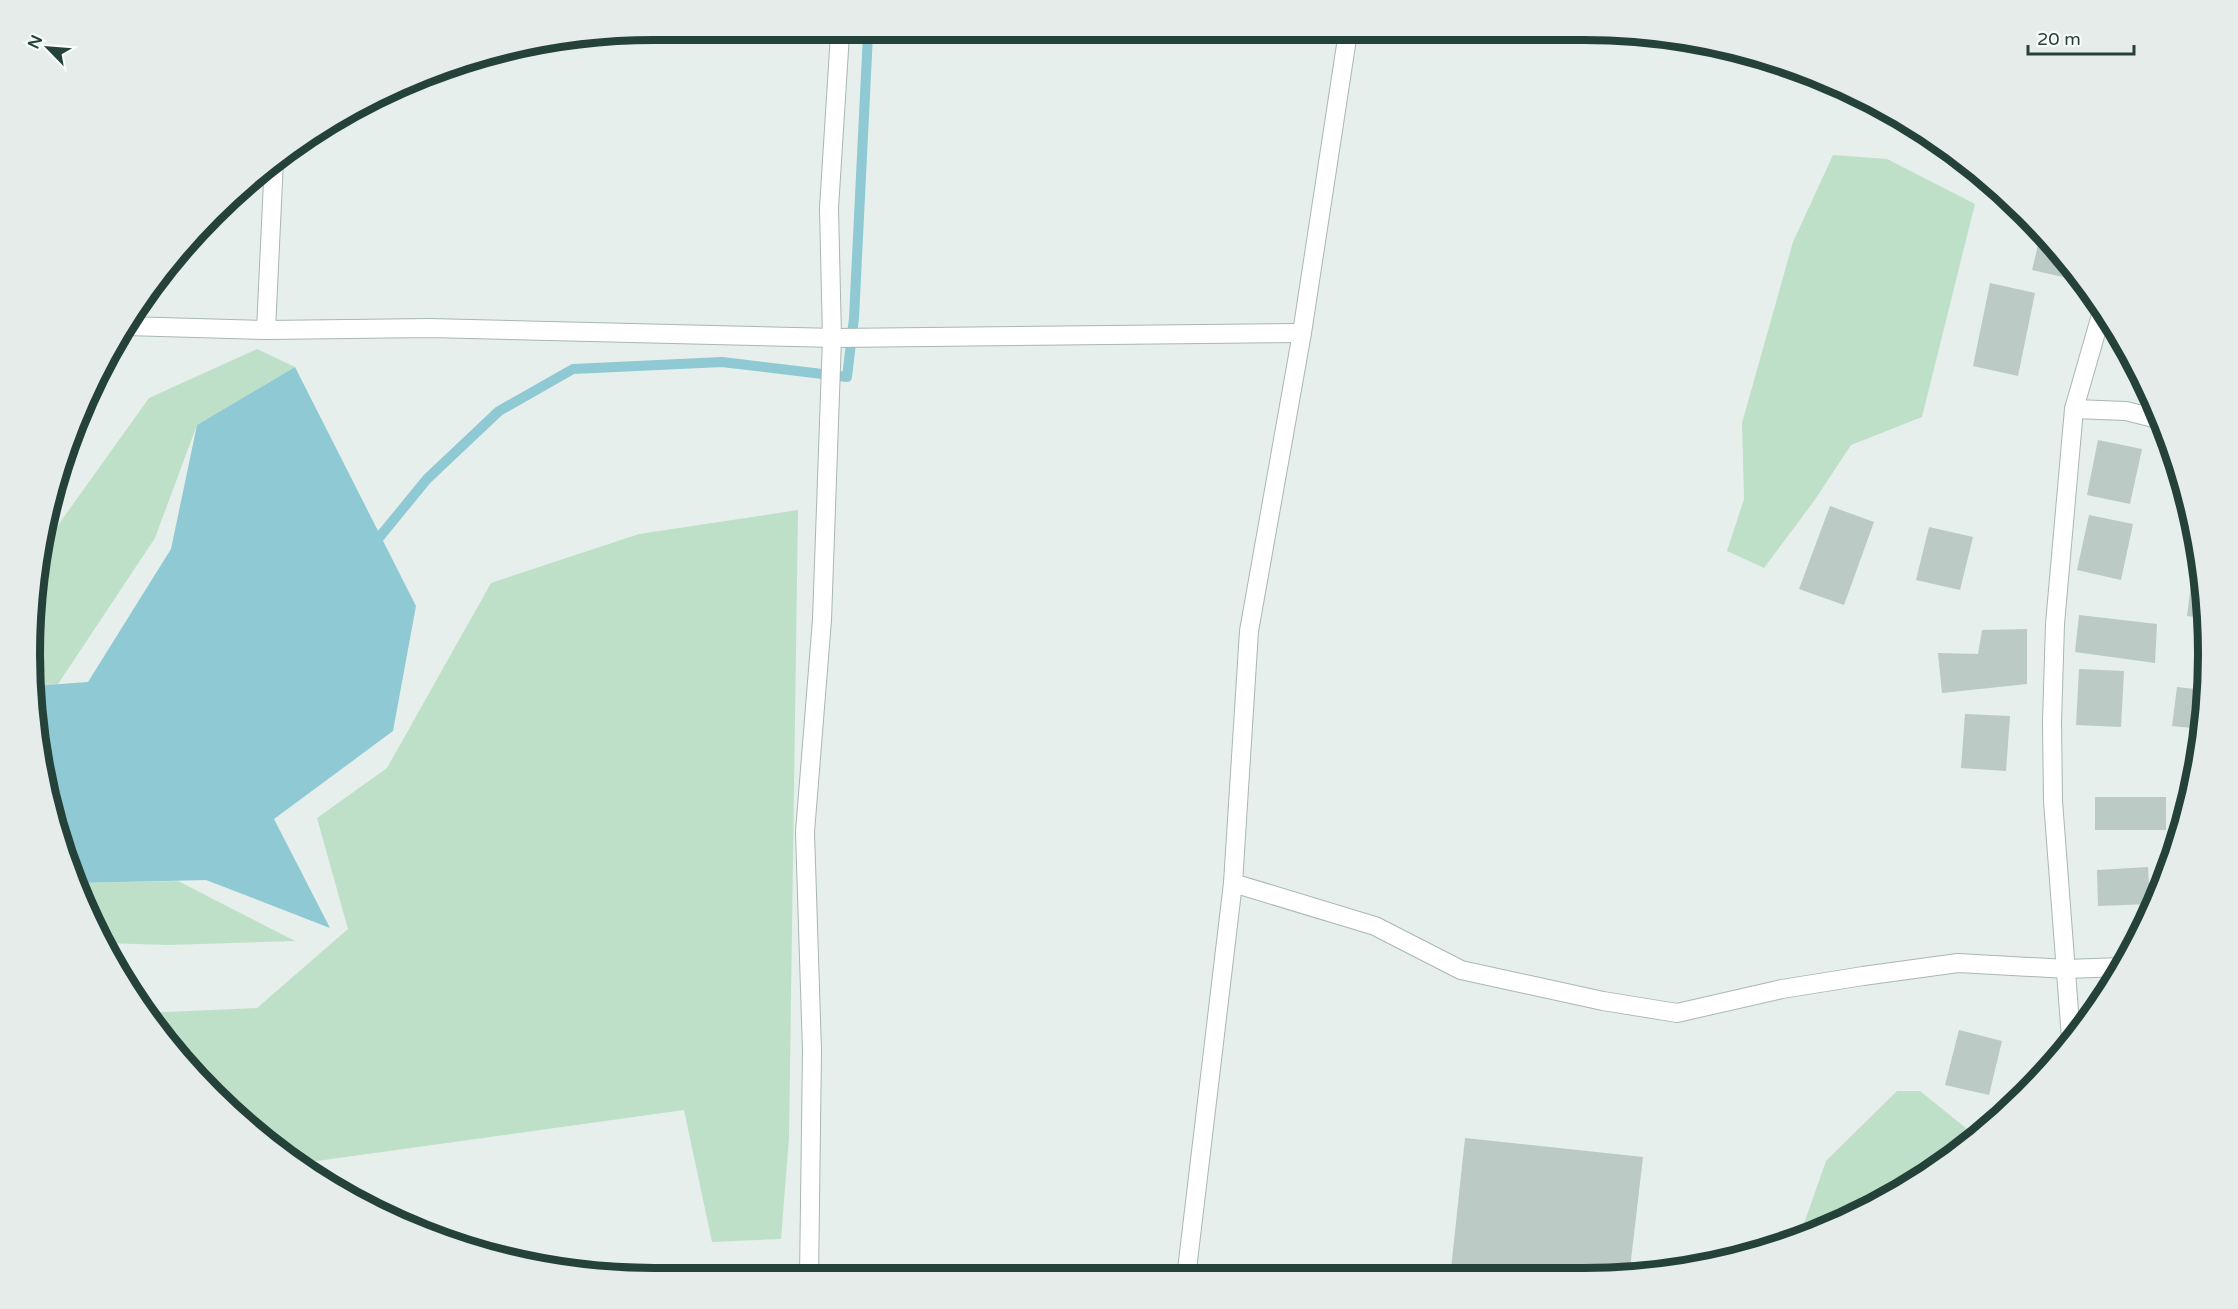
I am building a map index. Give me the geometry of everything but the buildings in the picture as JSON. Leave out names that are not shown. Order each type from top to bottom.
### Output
[{"type":"street","points":[[809,1268],[813,1051],[805,832],[822,620],[832,361],[835,338],[830,208],[840,40]]},
{"type":"street","points":[[1187,1268],[1233,883],[1249,631],[1302,333],[1347,40]]},
{"type":"street","points":[[266,330],[273,173]]},
{"type":"street","points":[[2070,1029],[2053,801],[2052,722],[2055,624],[2074,409],[2099,322]]},
{"type":"street","points":[[136,326],[266,330],[430,328],[835,338],[1302,333]]},
{"type":"street","points":[[2074,409],[2126,411],[2150,417]]},
{"type":"street","points":[[1233,883],[1375,926],[1461,970],[1603,1001],[1677,1013],[1782,989],[1863,975],[1958,963],[2067,969],[2112,967]]},
{"type":"green space","points":[[1833,155],[1887,159],[1975,204],[1922,417],[1851,445],[1814,501],[1764,568],[1727,551],[1744,499],[1742,423],[1793,242]]},
{"type":"green space","points":[[257,349],[295,367],[197,425],[155,538],[58,684],[42,685],[42,614],[52,533],[149,398]]},
{"type":"green space","points":[[798,510],[789,1138],[781,1239],[712,1242],[684,1110],[309,1162],[281,1142],[220,1089],[156,1013],[257,1008],[348,929],[317,818],[387,768],[491,583],[639,534]]},
{"type":"green space","points":[[178,881],[295,941],[168,945],[113,943],[85,883]]},
{"type":"green space","points":[[1897,1091],[1920,1091],[1970,1131],[1925,1165],[1890,1186],[1855,1205],[1803,1228],[1826,1161]]},
{"type":"water","points":[[295,367],[416,606],[393,731],[274,819],[330,928],[206,880],[85,883],[61,813],[46,735],[42,685],[88,682],[171,549],[197,425]]},
{"type":"waterway","points":[[373,545],[427,479],[499,411],[573,369],[722,362],[847,377],[854,318],[868,40]]}]
